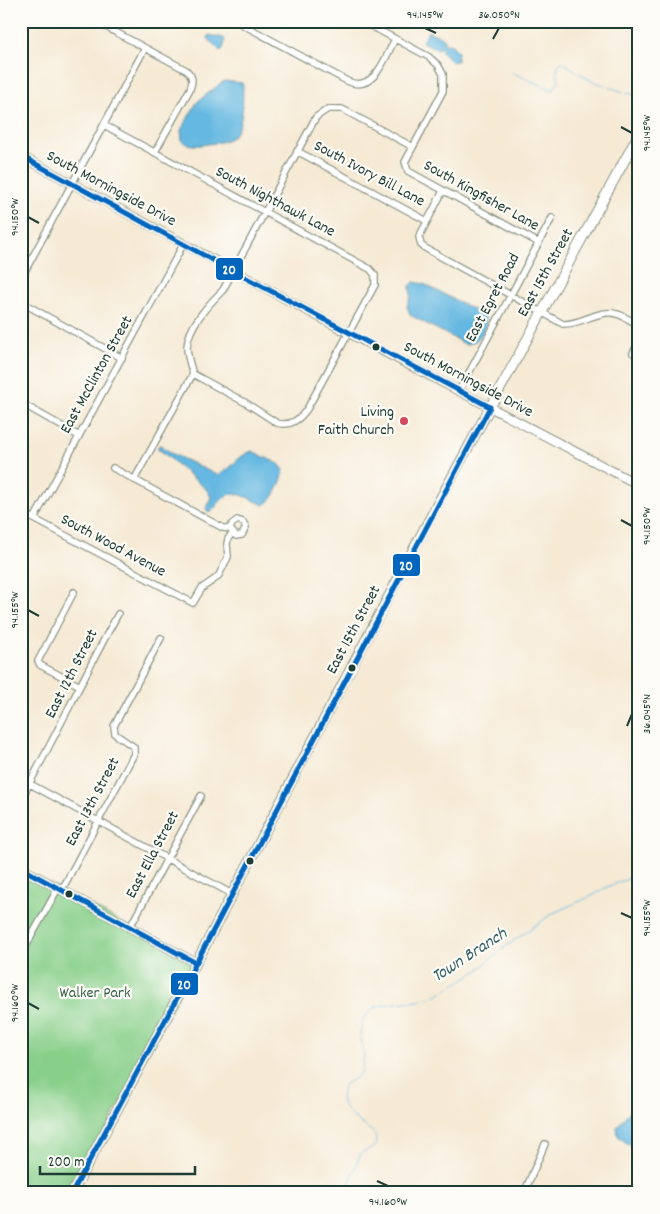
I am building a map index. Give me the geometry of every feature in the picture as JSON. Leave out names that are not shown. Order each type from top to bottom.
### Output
[{"type":"main road","name":"East 15th Street","points":[[72,1193],[196,964],[490,407],[639,134]]},
{"type":"street","points":[[95,21],[186,70],[192,78],[190,89],[155,152]]},
{"type":"street","points":[[236,21],[347,81],[356,84],[368,82],[375,76],[395,39]]},
{"type":"street","name":"South Kingfisher Lane","points":[[362,21],[434,61],[441,69],[444,80],[443,91],[405,162],[408,171],[538,243]]},
{"type":"street","points":[[21,286],[25,271],[145,48]]},
{"type":"street","points":[[113,468],[134,480],[193,374],[187,350],[189,336],[200,316],[223,290],[316,117],[325,110],[335,108],[345,110],[413,147]]},
{"type":"street","name":"South Nighthawk Lane","points":[[104,125],[373,272],[376,280],[375,284],[349,333]]},
{"type":"street","name":"South Ivory Bill Lane","points":[[298,151],[427,221]]},
{"type":"street","name":"South Morningside Drive","points":[[21,156],[349,333],[639,485]]},
{"type":"street","points":[[443,191],[419,237],[422,245],[562,324],[573,325],[605,312],[617,314],[639,326]]},
{"type":"street","name":"East Egret Road","points":[[458,390],[463,384],[552,218]]},
{"type":"street","name":"East McClinton Street","points":[[34,519],[184,243]]},
{"type":"street","points":[[21,302],[122,358]]},
{"type":"street","points":[[193,374],[246,403],[277,423],[288,424],[304,414],[349,333]]},
{"type":"street","points":[[633,353],[639,342]]},
{"type":"street","points":[[21,403],[79,436]]},
{"type":"street","name":"South Wood Avenue","points":[[21,512],[193,603],[202,588],[219,575],[228,557],[227,544],[231,531],[134,480]]},
{"type":"street","points":[[74,592],[38,661],[40,665],[80,686]]},
{"type":"street","name":"East 12th Street","points":[[21,799],[65,720],[80,686],[118,614]]},
{"type":"street","name":"East 13th Street","points":[[21,955],[56,892],[65,884],[134,754],[134,747],[115,734],[114,726],[161,638]]},
{"type":"street","points":[[21,779],[232,894]]},
{"type":"street","name":"East Ella Street","points":[[130,927],[201,796]]},
{"type":"street","points":[[21,868],[196,964]]},
{"type":"street","points":[[524,1193],[545,1144]]},
{"type":"green space","name":"Walker Park","points":[[21,868],[196,963],[72,1193],[21,1193]]},
{"type":"water","points":[[428,31],[444,38],[444,44],[451,44],[458,52],[457,61],[452,62],[442,52],[442,47],[438,49],[422,42]]},
{"type":"water","points":[[209,35],[224,38],[223,49],[220,51],[214,45],[208,38]]},
{"type":"water","points":[[225,81],[242,83],[243,86],[242,114],[235,134],[225,140],[205,145],[191,145],[182,141],[181,130],[197,102]]},
{"type":"water","points":[[414,282],[424,284],[484,315],[486,324],[479,338],[465,344],[410,315],[407,306],[411,296],[410,286]]},
{"type":"water","points":[[161,445],[171,453],[217,475],[227,470],[242,456],[252,451],[279,464],[284,470],[280,485],[275,495],[264,505],[245,496],[234,494],[223,499],[211,512],[207,511],[206,508],[211,497],[207,490],[158,449],[158,446]]},
{"type":"water","points":[[639,1110],[639,1153],[618,1136],[617,1127],[628,1113]]},
{"type":"waterway","points":[[513,73],[553,90],[559,81],[557,68],[562,62],[590,80],[626,93],[639,95]]},
{"type":"waterway","name":"Town Branch","points":[[345,1193],[361,1153],[374,1147],[376,1142],[375,1134],[349,1113],[344,1107],[342,1100],[345,1084],[356,1078],[362,1071],[364,1054],[360,1035],[363,1019],[370,1011],[375,1007],[393,1003],[418,1001],[444,991],[477,971],[501,950],[553,913],[630,878],[639,872]]},
{"type":"waterway","points":[[21,1182],[40,1193]]},
{"type":"transit line","name":"20","points":[[21,156],[490,407],[72,1193]]},
{"type":"transit line","name":"20","points":[[21,868],[196,963]]},
{"type":"place","name":"Living Faith Church","points":[[404,421]]}]
